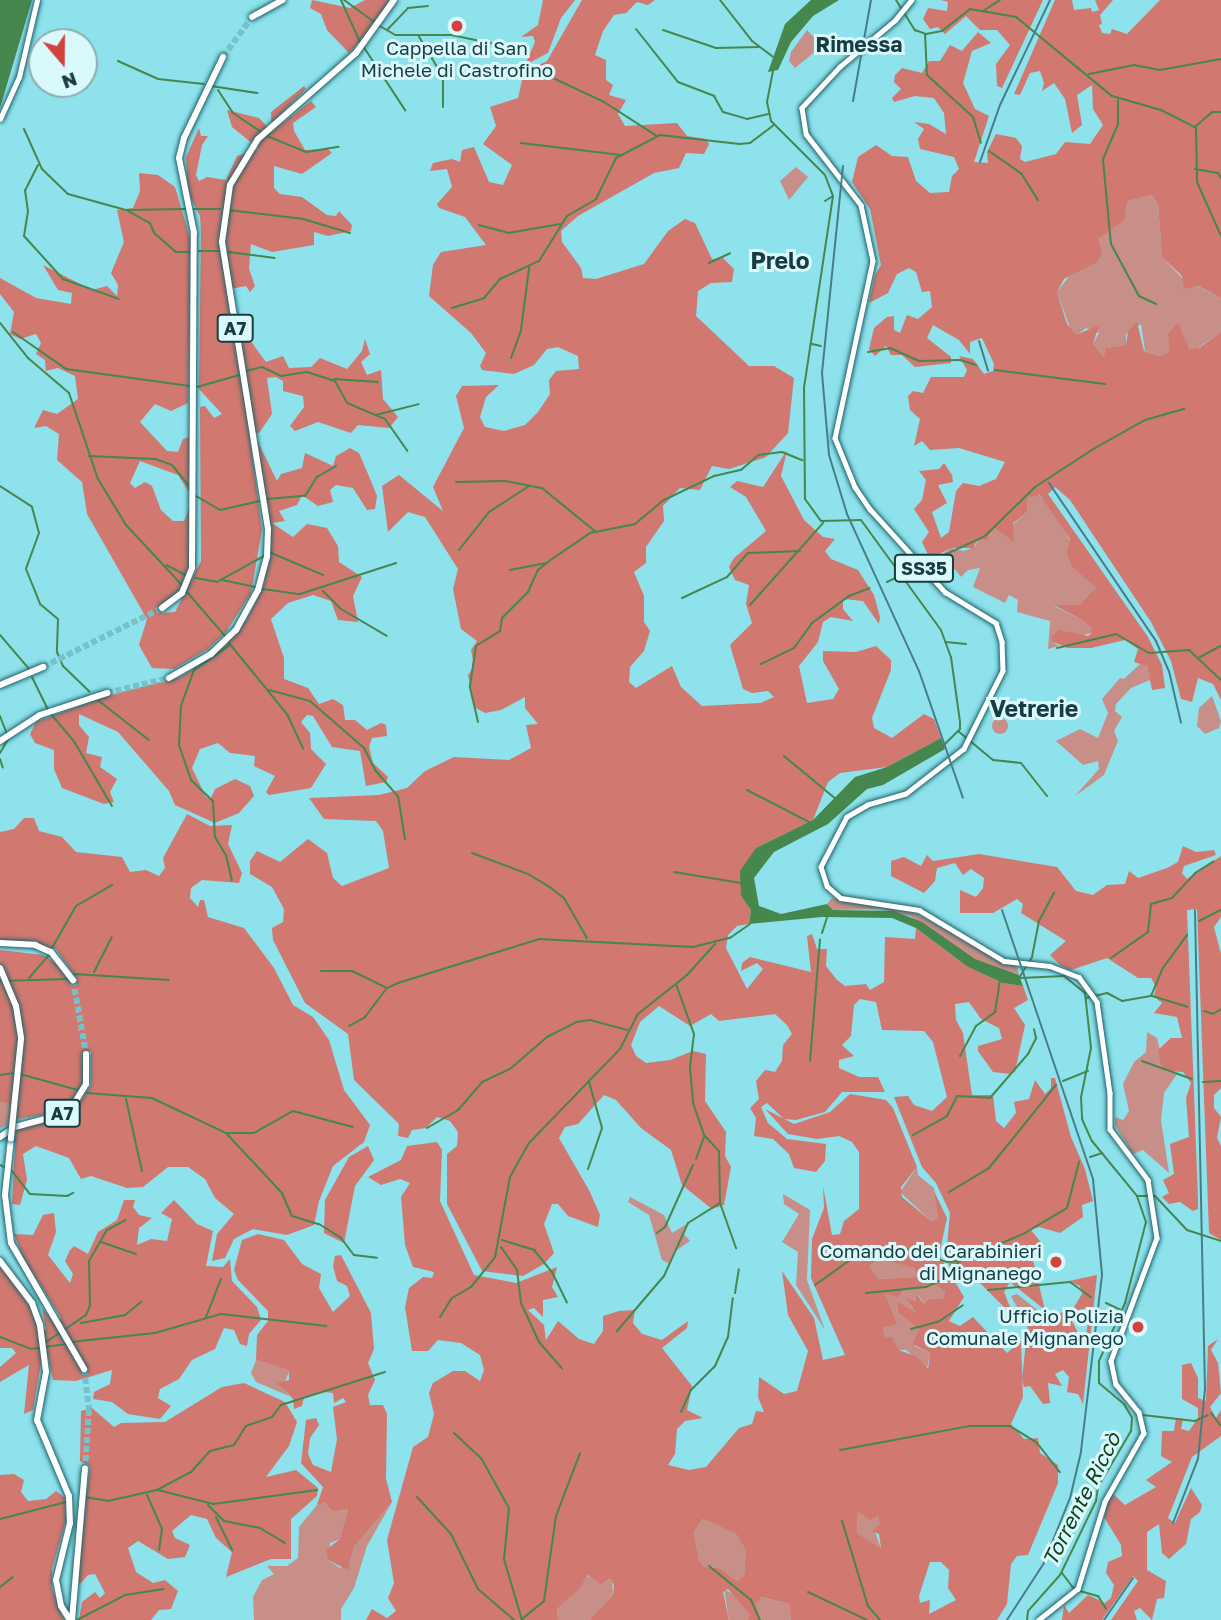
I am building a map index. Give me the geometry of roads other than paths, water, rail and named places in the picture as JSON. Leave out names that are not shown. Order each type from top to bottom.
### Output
[{"type":"highway","points":[[252,17],[284,0]]},
{"type":"highway","name":"A7","points":[[169,678],[211,654],[236,630],[258,590],[267,557],[267,516],[222,242],[230,185],[258,139],[356,53],[394,0]]},
{"type":"highway","name":"A7","points":[[162,608],[182,593],[192,568],[194,233],[179,158],[184,138],[223,57]]},
{"type":"highway","points":[[0,685],[43,667]]},
{"type":"highway","points":[[0,741],[32,719],[87,697],[107,693]]},
{"type":"highway","points":[[0,943],[35,945],[51,952],[73,980]]},
{"type":"highway","name":"A7","points":[[0,968],[16,1006],[21,1039],[6,1186],[7,1227],[14,1250],[84,1369]]},
{"type":"highway","name":"A7","points":[[0,1137],[15,1127],[53,1117],[74,1104],[86,1084],[86,1054]]},
{"type":"highway","points":[[0,1261],[34,1306],[40,1325],[46,1367],[38,1427],[68,1488],[70,1523],[56,1580],[61,1606],[71,1620]]},
{"type":"highway","points":[[71,1620],[85,1469]]},
{"type":"main road","points":[[0,119],[19,77],[37,0]]},
{"type":"main road","name":"SS35","points":[[912,0],[901,16],[841,66],[802,108],[806,134],[858,200],[867,223],[873,269],[850,358],[835,433],[859,493],[945,592],[988,615],[1002,636],[1000,681],[978,715],[968,744],[906,794],[868,805],[847,817],[822,863],[823,878],[841,898],[914,908],[1004,961],[1072,974],[1094,993],[1110,1093],[1110,1129],[1141,1169],[1149,1188],[1156,1246],[1118,1334],[1111,1361],[1114,1380],[1139,1412],[1144,1433],[1105,1502],[1079,1589],[1040,1618]]},
{"type":"waterway","points":[[341,0],[360,42]]},
{"type":"waterway","points":[[344,0],[374,22]]},
{"type":"waterway","points":[[720,0],[752,41],[773,57]]},
{"type":"waterway","points":[[896,0],[915,30],[926,34],[942,31],[970,9],[1016,17],[1112,96],[1161,110],[1196,128],[1197,182],[1221,236]]},
{"type":"waterway","points":[[983,11],[1000,0]]},
{"type":"waterway","points":[[387,30],[408,8],[428,6]]},
{"type":"waterway","points":[[378,25],[395,35],[451,35],[495,44]]},
{"type":"waterway","points":[[636,29],[678,82],[714,96],[723,112],[747,119],[769,114]]},
{"type":"waterway","points":[[663,30],[716,48],[759,47]]},
{"type":"waterway","points":[[925,34],[927,75],[973,117],[981,143]]},
{"type":"waterway","points":[[418,35],[443,77],[443,107]]},
{"type":"waterway","points":[[363,46],[405,110]]},
{"type":"waterway","points":[[1089,74],[1134,65],[1160,70],[1221,59]]},
{"type":"waterway","points":[[118,61],[158,79],[204,84]]},
{"type":"waterway","name":"Torrente Riccò","points":[[773,71],[767,102],[771,121],[825,175],[833,196],[804,387],[805,499],[821,521],[861,520],[941,630],[951,657],[960,722],[960,729],[944,745]]},
{"type":"waterway","points":[[555,79],[604,102],[657,136]]},
{"type":"waterway","points":[[211,86],[257,93]]},
{"type":"waterway","points":[[218,90],[233,113],[260,131]]},
{"type":"waterway","points":[[1118,100],[1118,124],[1103,160],[1111,244],[1139,296],[1156,304]]},
{"type":"waterway","points":[[1196,126],[1212,112],[1221,112]]},
{"type":"waterway","points":[[452,308],[484,298],[500,279],[539,261],[567,216],[596,199],[616,158],[660,135],[739,144],[750,143],[774,125]]},
{"type":"waterway","points":[[24,129],[42,169],[68,194],[126,210],[186,209]]},
{"type":"waterway","points":[[267,136],[306,152],[339,147]]},
{"type":"waterway","points":[[521,143],[621,155]]},
{"type":"waterway","points":[[989,151],[1021,173],[1038,200]]},
{"type":"waterway","points":[[38,165],[25,190],[28,211],[24,236],[63,279],[119,299]]},
{"type":"waterway","points":[[1195,169],[1218,173],[1221,178]]},
{"type":"waterway","name":"Torrente Riccò","points":[[825,201],[833,196]]},
{"type":"waterway","points":[[194,209],[220,209]]},
{"type":"waterway","points":[[228,210],[303,219],[350,233]]},
{"type":"waterway","points":[[128,211],[150,223],[154,233],[176,252],[190,252]]},
{"type":"waterway","points":[[479,225],[508,233],[560,224]]},
{"type":"waterway","points":[[199,251],[219,251]]},
{"type":"waterway","points":[[228,252],[275,258]]},
{"type":"waterway","points":[[709,263],[730,253]]},
{"type":"waterway","points":[[511,358],[521,330],[529,268]]},
{"type":"waterway","points":[[0,323],[28,358],[69,393],[98,479],[126,525],[182,585]]},
{"type":"waterway","points":[[13,332],[66,369],[190,386]]},
{"type":"waterway","points":[[812,344],[821,346]]},
{"type":"waterway","points":[[868,352],[890,348],[919,361],[960,360],[976,365]]},
{"type":"waterway","points":[[246,371],[262,367],[281,376],[307,372],[335,381],[347,403],[385,419],[407,451]]},
{"type":"waterway","points":[[995,370],[1105,384]]},
{"type":"waterway","points":[[197,387],[239,375]]},
{"type":"waterway","points":[[334,379],[378,382]]},
{"type":"waterway","points":[[376,415],[419,404]]},
{"type":"waterway","points":[[887,582],[985,536],[1035,487],[1095,448],[1145,420],[1184,409]]},
{"type":"waterway","points":[[478,722],[470,686],[476,646],[500,631],[502,618],[528,592],[538,570],[549,561],[590,533],[635,524],[662,501],[714,476],[741,470],[758,455],[782,452],[802,460]]},
{"type":"waterway","points":[[89,456],[155,459],[172,465],[190,487]]},
{"type":"waterway","points":[[267,499],[305,496],[317,477],[336,466]]},
{"type":"waterway","points":[[456,482],[505,481],[542,488],[596,532]]},
{"type":"waterway","points":[[0,486],[32,507],[39,533],[26,569],[40,604],[58,619],[57,652],[63,666],[90,692]]},
{"type":"waterway","points":[[459,550],[489,512],[529,486]]},
{"type":"waterway","points":[[196,496],[220,510],[260,501]]},
{"type":"waterway","points":[[750,605],[823,523]]},
{"type":"waterway","points":[[682,598],[727,577],[748,553],[800,551]]},
{"type":"waterway","points":[[269,552],[323,575]]},
{"type":"waterway","points":[[195,578],[217,582],[264,556]]},
{"type":"waterway","points":[[263,589],[300,594],[396,563]]},
{"type":"waterway","points":[[510,570],[546,563]]},
{"type":"waterway","points":[[166,565],[186,575]]},
{"type":"waterway","points":[[222,580],[255,587]]},
{"type":"waterway","points":[[761,664],[794,648],[812,623],[849,596],[870,588]]},
{"type":"waterway","points":[[323,591],[341,609],[387,636]]},
{"type":"waterway","points":[[187,592],[225,636]]},
{"type":"waterway","points":[[1057,648],[1116,634],[1149,653],[1189,650],[1221,680]]},
{"type":"waterway","points":[[0,635],[29,669]]},
{"type":"waterway","points":[[946,642],[966,644]]},
{"type":"waterway","points":[[229,643],[287,714],[303,748]]},
{"type":"waterway","points":[[230,645],[194,670],[181,706],[179,745],[191,780],[213,801],[215,837],[226,855],[232,880]]},
{"type":"waterway","points":[[1200,657],[1221,646]]},
{"type":"waterway","points":[[32,677],[48,710]]},
{"type":"waterway","points":[[269,690],[310,701],[364,748],[375,770],[398,796],[405,839]]},
{"type":"waterway","points":[[95,698],[149,740]]},
{"type":"waterway","points":[[51,714],[75,743],[112,806]]},
{"type":"waterway","points":[[0,716],[7,734]]},
{"type":"waterway","points":[[958,731],[993,760],[1021,763],[1047,796]]},
{"type":"waterway","points":[[0,753],[8,739]]},
{"type":"waterway","points":[[784,756],[837,800]]},
{"type":"waterway","points":[[0,759],[3,768]]},
{"type":"waterway","points":[[747,790],[809,822]]},
{"type":"waterway","points":[[472,853],[528,874],[551,888],[564,898],[587,938]]},
{"type":"waterway","points":[[1111,958],[1148,932],[1151,904],[1172,898],[1195,873],[1214,861]]},
{"type":"waterway","points":[[674,872],[741,883]]},
{"type":"waterway","points":[[52,948],[76,906],[112,885]]},
{"type":"waterway","points":[[1019,978],[1032,957],[1039,921],[1054,893]]},
{"type":"waterway","points":[[1199,921],[1221,910]]},
{"type":"waterway","points":[[822,933],[827,918]]},
{"type":"waterway","points":[[349,1026],[365,1017],[387,988],[539,939],[693,947],[730,938],[750,924]]},
{"type":"waterway","points":[[1086,998],[1107,993],[1122,1001],[1151,996],[1163,968],[1187,935]]},
{"type":"waterway","points":[[94,972],[112,937]]},
{"type":"waterway","points":[[810,1061],[820,939]]},
{"type":"waterway","points":[[440,1317],[452,1298],[471,1287],[495,1257],[510,1177],[529,1143],[620,1049],[638,1014],[687,975],[715,944]]},
{"type":"waterway","points":[[29,978],[49,955]]},
{"type":"waterway","points":[[321,971],[352,971],[385,987]]},
{"type":"waterway","points":[[74,974],[169,980]]},
{"type":"waterway","name":"Torrente Riccò","points":[[1021,978],[1064,976],[1085,993],[1091,1048],[1081,1097],[1082,1119],[1092,1141],[1137,1196],[1146,1222],[1125,1303],[1099,1361],[1099,1383],[1124,1404],[1132,1418],[1131,1431],[1098,1487],[1096,1501],[1060,1575],[1028,1611],[1027,1620]]},
{"type":"waterway","points":[[0,981],[67,979]]},
{"type":"waterway","points":[[960,1056],[976,1026],[995,1012],[1000,981]]},
{"type":"waterway","points":[[676,984],[694,1034],[690,1067],[693,1103],[704,1135],[719,1151],[720,1203],[736,1248]]},
{"type":"waterway","points":[[1152,996],[1187,1007]]},
{"type":"waterway","points":[[1204,1011],[1213,1014],[1221,1009]]},
{"type":"waterway","points":[[427,1128],[458,1110],[482,1082],[510,1069],[547,1037],[576,1022],[590,1020],[628,1030]]},
{"type":"waterway","points":[[913,1135],[947,1116],[957,1096],[990,1098],[1028,1054],[1036,1038],[1034,1029]]},
{"type":"waterway","points":[[1142,1061],[1192,1079]]},
{"type":"waterway","points":[[1063,1081],[1088,1071]]},
{"type":"waterway","points":[[0,1075],[14,1073]]},
{"type":"waterway","points":[[20,1074],[78,1090]]},
{"type":"waterway","points":[[1203,1082],[1221,1081]]},
{"type":"waterway","points":[[588,1169],[602,1128],[589,1082]]},
{"type":"waterway","points":[[949,1192],[989,1168],[1056,1085]]},
{"type":"waterway","points":[[87,1093],[152,1098],[226,1133],[282,1193],[292,1216],[319,1224],[341,1238],[354,1255],[377,1258]]},
{"type":"waterway","points":[[126,1099],[142,1171]]},
{"type":"waterway","points":[[227,1133],[254,1133],[293,1111],[353,1127]]},
{"type":"waterway","points":[[696,1159],[704,1137]]},
{"type":"waterway","points":[[1090,1157],[1102,1153]]},
{"type":"waterway","points":[[815,1285],[857,1255],[900,1247],[947,1262],[960,1261],[1023,1234],[1067,1208],[1079,1162]]},
{"type":"waterway","points":[[0,1165],[4,1167]]},
{"type":"waterway","points":[[657,1233],[665,1227],[693,1165]]},
{"type":"waterway","points":[[12,1171],[30,1194],[67,1196],[73,1193]]},
{"type":"waterway","points":[[1138,1196],[1155,1196],[1187,1230],[1221,1241]]},
{"type":"waterway","points":[[617,1331],[664,1276],[688,1223],[720,1203]]},
{"type":"waterway","points":[[46,1342],[86,1315],[90,1305],[89,1261],[107,1230],[126,1220]]},
{"type":"waterway","points":[[502,1240],[534,1250],[552,1272],[567,1303]]},
{"type":"waterway","points":[[101,1242],[136,1254]]},
{"type":"waterway","points":[[501,1247],[517,1270],[521,1303],[539,1342],[562,1368]]},
{"type":"waterway","points":[[866,1293],[926,1287],[944,1279],[959,1262]]},
{"type":"waterway","points":[[735,1293],[739,1269]]},
{"type":"waterway","points":[[206,1317],[221,1279]]},
{"type":"waterway","points":[[988,1290],[1070,1282],[1091,1297]]},
{"type":"waterway","points":[[681,1412],[691,1390],[715,1366],[728,1337],[733,1298]]},
{"type":"waterway","points":[[81,1323],[125,1315],[141,1302]]},
{"type":"waterway","points":[[1106,1303],[1121,1310]]},
{"type":"waterway","points":[[911,1329],[938,1322],[963,1305]]},
{"type":"waterway","points":[[71,1342],[155,1333],[221,1314],[326,1326]]},
{"type":"waterway","points":[[0,1337],[31,1349],[66,1344]]},
{"type":"waterway","points":[[84,1497],[108,1501],[157,1490],[191,1472],[210,1451],[234,1445],[246,1426],[272,1417],[281,1405],[385,1372]]},
{"type":"waterway","points":[[1211,1413],[1221,1426]]},
{"type":"waterway","points":[[1143,1415],[1195,1421],[1208,1415]]},
{"type":"waterway","points":[[840,1450],[969,1426],[1010,1426],[1037,1443],[1060,1472]]},
{"type":"waterway","points":[[454,1433],[481,1458],[509,1508],[504,1559],[522,1620]]},
{"type":"waterway","points":[[522,1619],[544,1601],[556,1516],[580,1453]]},
{"type":"waterway","points":[[158,1490],[213,1504],[317,1490]]},
{"type":"waterway","points":[[147,1495],[162,1529],[159,1550]]},
{"type":"waterway","points":[[417,1497],[451,1534],[478,1589],[514,1620]]},
{"type":"waterway","points":[[0,1519],[66,1502]]},
{"type":"waterway","points":[[208,1505],[224,1521],[260,1528],[285,1543]]},
{"type":"waterway","points":[[216,1517],[232,1550]]},
{"type":"waterway","points":[[842,1521],[868,1606],[880,1620]]},
{"type":"waterway","points":[[709,1566],[751,1600],[760,1620]]},
{"type":"waterway","points":[[1062,1573],[1075,1590]]},
{"type":"waterway","points":[[0,1587],[13,1577]]},
{"type":"waterway","points":[[77,1620],[125,1595],[164,1589]]},
{"type":"waterway","points":[[1080,1591],[1098,1596],[1106,1609]]},
{"type":"waterway","points":[[808,1592],[867,1620]]},
{"type":"tunnel","points":[[223,57],[252,17]]},
{"type":"tunnel","points":[[43,667],[162,608]]},
{"type":"tunnel","points":[[107,693],[169,678]]},
{"type":"tunnel","points":[[73,980],[86,1054]]},
{"type":"tunnel","points":[[84,1369],[89,1410],[85,1469]]},
{"type":"railway","points":[[853,101],[871,0]]},
{"type":"railway","points":[[980,162],[1000,105],[1050,0]]},
{"type":"railway","points":[[843,166],[822,373],[829,455],[847,514],[919,671],[963,798]]},
{"type":"railway","points":[[979,341],[988,371]]},
{"type":"railway","points":[[1049,483],[1156,641],[1169,671],[1181,723]]},
{"type":"railway","points":[[1002,910],[1093,1179],[1102,1275],[1081,1452],[1070,1498],[1044,1563],[1007,1620]]},
{"type":"railway","points":[[1173,1523],[1198,1459],[1205,1389],[1195,910]]},
{"type":"railway","points":[[1104,1620],[1133,1578]]},
{"type":"place","name":"Cappella di San Michele di Castrofino","points":[[457,26]]},
{"type":"place","name":"Comando dei Carabinieri di Mignanego","points":[[1056,1262]]},
{"type":"place","name":"Ufficio Polizia Comunale Mignanego","points":[[1138,1327]]},
{"type":"district","name":"Rimessa","points":[[859,44]]},
{"type":"district","name":"Prelo","points":[[780,260]]},
{"type":"district","name":"Vetrerie","points":[[1034,708]]}]
